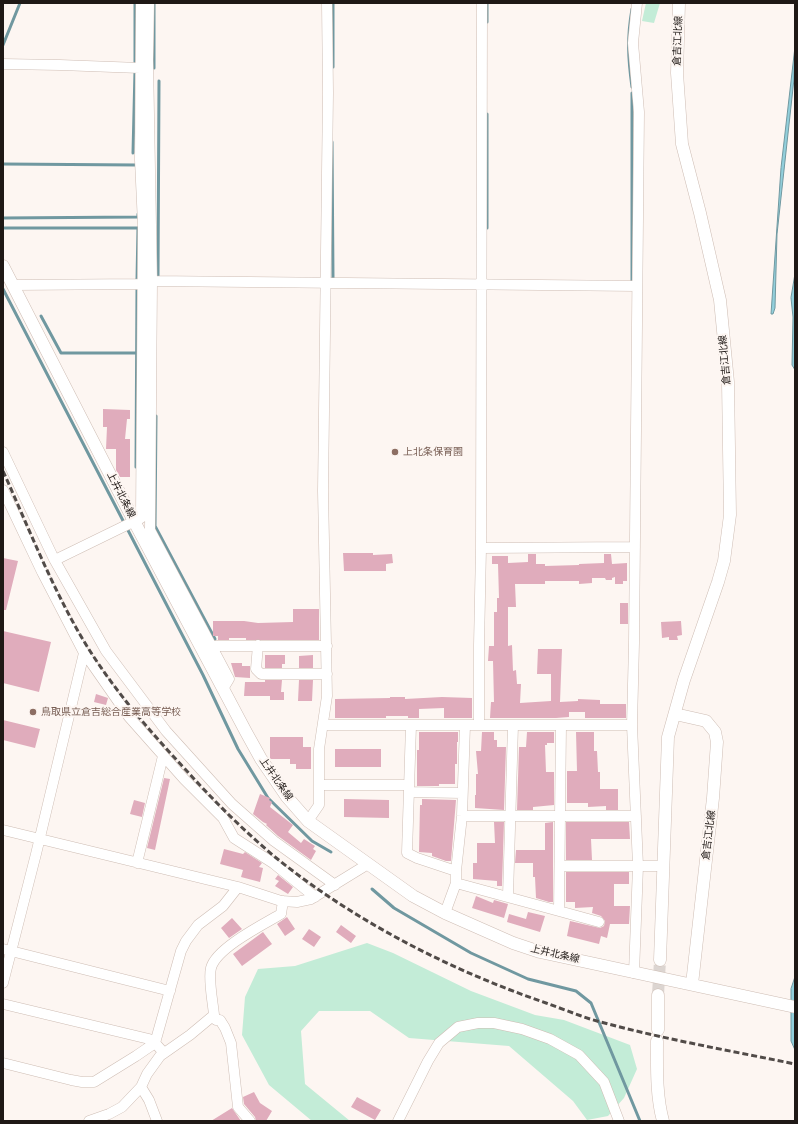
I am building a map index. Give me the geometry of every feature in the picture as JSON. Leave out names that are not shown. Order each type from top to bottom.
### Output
[{"type":"main road","name":"倉吉江北線","points":[[660,960],[662,866],[668,737],[684,680],[724,561],[730,515],[728,382],[720,300],[682,144],[677,73],[679,3]]},
{"type":"main road","name":"上井北条線","points":[[3,266],[142,521],[223,689],[257,752],[287,797],[308,821],[413,896],[445,913],[513,943],[540,952],[795,1007]]},
{"type":"main road","name":"倉吉江北線","points":[[674,714],[706,721],[715,732],[717,742],[698,985]]},
{"type":"main road","points":[[658,995],[657,1081],[659,1107],[663,1121]]},
{"type":"street","points":[[140,3],[140,160],[143,224],[142,521],[150,530],[229,679],[223,689]]},
{"type":"street","points":[[142,521],[152,281],[148,60],[149,3]]},
{"type":"street","points":[[308,821],[318,805],[320,749],[327,696],[323,491],[326,283],[327,3]]},
{"type":"street","points":[[479,724],[481,548],[482,3]]},
{"type":"street","points":[[634,973],[638,866],[632,725],[639,112],[633,43],[637,3]]},
{"type":"street","points":[[3,64],[140,68]]},
{"type":"street","points":[[13,285],[142,284],[152,281],[637,286]]},
{"type":"street","points":[[3,452],[55,560],[106,651],[166,731],[232,804],[274,841],[335,885]]},
{"type":"street","points":[[3,490],[45,578],[84,653],[129,717],[184,779],[223,818],[234,838],[273,863],[315,897]]},
{"type":"street","points":[[55,560],[142,521]]},
{"type":"street","points":[[481,548],[635,547]]},
{"type":"street","points":[[212,646],[327,646]]},
{"type":"street","points":[[258,646],[256,668],[261,674],[327,674]]},
{"type":"street","points":[[3,983],[7,950],[40,839],[84,653]]},
{"type":"street","points":[[323,725],[632,725]]},
{"type":"street","points":[[411,725],[407,853],[416,858],[456,871]]},
{"type":"street","points":[[445,913],[456,883],[462,816],[465,725]]},
{"type":"street","points":[[508,896],[513,725]]},
{"type":"street","points":[[559,911],[561,725]]},
{"type":"street","points":[[136,863],[163,756]]},
{"type":"street","points":[[319,785],[409,788],[462,793]]},
{"type":"street","points":[[462,816],[636,816]]},
{"type":"street","points":[[3,830],[238,887],[283,901],[297,902],[311,899],[368,864]]},
{"type":"street","points":[[560,866],[662,866]]},
{"type":"street","points":[[456,883],[599,922]]},
{"type":"street","points":[[3,1063],[71,1080],[94,1082],[155,1043],[181,951],[186,941],[198,925],[223,906],[238,887]]},
{"type":"street","points":[[250,1121],[238,1107],[231,1043],[225,1028],[220,1020],[216,1020],[214,1015],[210,975],[211,967],[220,955],[241,937],[281,914],[283,901]]},
{"type":"street","points":[[7,950],[170,991]]},
{"type":"street","points":[[3,1004],[148,1039],[155,1043],[164,1053]]},
{"type":"street","points":[[89,1121],[109,1114],[122,1107],[141,1087],[147,1074],[160,1056],[214,1015]]},
{"type":"street","points":[[398,1121],[428,1061],[439,1044],[458,1027],[478,1022],[494,1023],[522,1029],[550,1039],[579,1055],[604,1082],[619,1121]]},
{"type":"street","points":[[141,1087],[149,1100],[157,1121]]},
{"type":"green space","points":[[646,3],[660,3],[654,23],[642,21]]},
{"type":"green space","points":[[367,943],[393,953],[471,991],[535,1015],[564,1020],[630,1045],[637,1069],[624,1098],[608,1116],[587,1120],[573,1101],[509,1046],[409,1038],[370,1011],[319,1011],[301,1031],[305,1084],[350,1121],[312,1121],[269,1085],[242,1035],[245,997],[258,969],[295,966]]},
{"type":"water","points":[[795,47],[794,79],[777,234],[775,308],[773,314],[771,314],[781,168]]},
{"type":"water","points":[[795,274],[795,370],[792,365],[793,317],[791,298]]},
{"type":"water","points":[[795,977],[795,1050],[791,1041],[791,989]]},
{"type":"building","points":[[103,409],[130,410],[130,419],[127,419],[125,439],[130,439],[130,477],[120,477],[116,470],[116,449],[106,449],[107,427],[103,427]]},
{"type":"building","points":[[343,553],[373,553],[373,555],[392,554],[393,563],[386,564],[386,571],[344,571]]},
{"type":"building","points":[[528,554],[536,554],[536,564],[545,564],[545,566],[604,563],[604,554],[611,554],[612,564],[627,563],[627,581],[623,581],[623,584],[615,584],[615,577],[612,578],[612,580],[606,580],[605,578],[592,578],[592,583],[579,584],[579,581],[545,581],[545,584],[515,584],[516,607],[508,607],[508,646],[512,645],[513,671],[516,670],[517,684],[521,684],[520,703],[551,701],[551,674],[537,674],[538,649],[562,649],[560,702],[578,701],[578,699],[600,700],[600,704],[626,704],[626,718],[585,718],[585,712],[569,712],[569,717],[556,718],[490,718],[491,702],[494,702],[493,661],[488,661],[489,646],[494,646],[494,612],[497,612],[497,598],[499,598],[498,564],[492,564],[492,556],[508,556],[508,563],[528,562]]},
{"type":"building","points":[[3,558],[18,561],[6,610],[3,610]]},
{"type":"building","points":[[620,603],[628,603],[628,624],[620,624]]},
{"type":"building","points":[[293,609],[319,609],[319,640],[246,640],[246,638],[229,638],[229,640],[218,640],[218,636],[213,636],[213,621],[244,621],[258,623],[293,622]]},
{"type":"building","points":[[681,621],[682,635],[677,636],[678,640],[669,640],[669,637],[662,638],[661,622]]},
{"type":"building","points":[[3,631],[51,642],[39,692],[3,683]]},
{"type":"building","points":[[265,655],[285,655],[285,664],[282,664],[282,668],[265,668]]},
{"type":"building","points":[[313,655],[313,668],[299,668],[299,656]]},
{"type":"building","points":[[231,663],[242,663],[242,666],[250,666],[250,678],[235,677]]},
{"type":"building","points":[[265,680],[282,680],[281,692],[284,692],[284,700],[270,700],[270,696],[244,696],[245,682],[265,682]]},
{"type":"building","points":[[299,680],[313,680],[312,701],[298,701]]},
{"type":"building","points":[[96,694],[108,698],[106,705],[94,702]]},
{"type":"building","points":[[405,697],[405,699],[442,697],[472,698],[472,718],[444,718],[444,708],[419,709],[419,718],[408,718],[408,716],[386,716],[386,718],[335,718],[335,699]]},
{"type":"building","points":[[3,720],[40,729],[35,748],[3,740]]},
{"type":"building","points":[[419,732],[458,732],[455,784],[417,786],[417,750],[419,750]]},
{"type":"building","points":[[482,732],[494,732],[494,740],[497,740],[497,747],[506,747],[504,810],[475,808],[476,774],[478,774],[476,751],[481,751]]},
{"type":"building","points":[[527,732],[554,732],[554,743],[547,743],[547,745],[545,745],[546,772],[554,772],[554,805],[533,807],[533,810],[517,810],[519,747],[526,747]]},
{"type":"building","points":[[576,732],[594,732],[594,751],[597,751],[598,772],[600,772],[600,789],[618,789],[618,810],[606,810],[606,806],[588,807],[588,803],[567,803],[567,771],[577,771]]},
{"type":"building","points":[[270,737],[303,737],[303,747],[311,747],[311,769],[296,769],[296,764],[290,764],[290,759],[270,759]]},
{"type":"building","points":[[335,749],[381,749],[381,767],[335,767]]},
{"type":"building","points":[[164,778],[170,779],[155,850],[147,848]]},
{"type":"building","points":[[260,794],[270,798],[269,800],[272,802],[270,807],[293,825],[288,832],[301,843],[304,839],[315,846],[313,849],[316,851],[311,860],[278,836],[266,825],[267,824],[253,814]]},
{"type":"building","points":[[344,799],[389,800],[389,818],[344,817]]},
{"type":"building","points":[[422,799],[456,800],[451,861],[446,861],[432,856],[432,853],[419,852],[420,805],[422,805]]},
{"type":"building","points":[[134,800],[145,803],[142,817],[130,814]]},
{"type":"building","points":[[494,822],[504,822],[502,886],[497,886],[497,881],[473,879],[473,863],[477,863],[477,843],[495,843]]},
{"type":"building","points":[[553,822],[553,902],[549,902],[536,898],[533,863],[515,863],[516,850],[545,850],[545,823]]},
{"type":"building","points":[[566,822],[629,822],[630,839],[591,839],[592,860],[566,860]]},
{"type":"building","points":[[224,849],[243,854],[245,852],[262,863],[259,867],[263,868],[260,882],[241,877],[243,870],[220,864]]},
{"type":"building","points":[[566,872],[629,872],[629,884],[614,884],[614,906],[630,906],[629,924],[610,924],[607,938],[601,936],[599,944],[567,936],[570,921],[600,928],[604,926],[605,921],[601,916],[592,913],[593,907],[575,908],[575,902],[566,902]]},
{"type":"building","points":[[278,875],[293,887],[288,894],[275,886],[279,881],[275,879]]},
{"type":"building","points":[[476,896],[493,903],[494,900],[508,904],[504,918],[472,908]]},
{"type":"building","points":[[528,912],[545,916],[540,932],[507,922],[509,914],[526,919]]},
{"type":"building","points":[[287,917],[295,929],[285,936],[277,924]]},
{"type":"building","points":[[232,918],[242,929],[229,938],[221,928]]},
{"type":"building","points":[[341,925],[356,936],[351,943],[336,932]]},
{"type":"building","points":[[309,929],[321,937],[314,947],[302,939]]},
{"type":"building","points":[[263,932],[272,944],[242,966],[233,954]]},
{"type":"building","points":[[254,1092],[260,1103],[272,1111],[266,1121],[256,1121],[255,1117],[244,1104],[243,1097]]},
{"type":"building","points":[[357,1097],[381,1110],[375,1120],[351,1107]]},
{"type":"building","points":[[232,1108],[241,1121],[211,1121]]},
{"type":"waterway","points":[[3,45],[20,3]]},
{"type":"waterway","points":[[135,3],[135,62]]},
{"type":"waterway","points":[[154,3],[154,68]]},
{"type":"waterway","points":[[333,3],[333,67]]},
{"type":"waterway","points":[[487,3],[487,22]]},
{"type":"waterway","points":[[632,9],[629,29],[632,87]]},
{"type":"waterway","points":[[133,153],[135,71]]},
{"type":"waterway","points":[[158,276],[159,81]]},
{"type":"waterway","points":[[632,93],[632,283]]},
{"type":"waterway","points":[[487,114],[487,228]]},
{"type":"waterway","points":[[332,142],[333,279]]},
{"type":"waterway","points":[[3,164],[137,166]]},
{"type":"waterway","points":[[3,218],[138,217],[138,214]]},
{"type":"waterway","points":[[3,228],[138,228],[136,280]]},
{"type":"waterway","points":[[3,289],[203,675],[238,749],[268,798],[312,841],[331,852]]},
{"type":"waterway","points":[[136,467],[137,289]]},
{"type":"waterway","points":[[41,316],[61,353],[137,353]]},
{"type":"waterway","points":[[156,416],[155,526],[215,639]]},
{"type":"waterway","points":[[372,889],[394,908],[471,953],[528,979],[576,991],[591,1003],[640,1121]]},
{"type":"tunnel","points":[[658,995],[660,960]]},
{"type":"railway","points":[[3,471],[46,568],[74,624],[85,644],[125,700],[154,735],[217,803],[263,847],[305,880],[370,923],[404,942],[510,990],[584,1017],[615,1026],[795,1064]]},
{"type":"place","name":"上北条保育園","points":[[395,452]]},
{"type":"place","name":"鳥取県立倉吉総合産業高等学校","points":[[33,712]]}]
